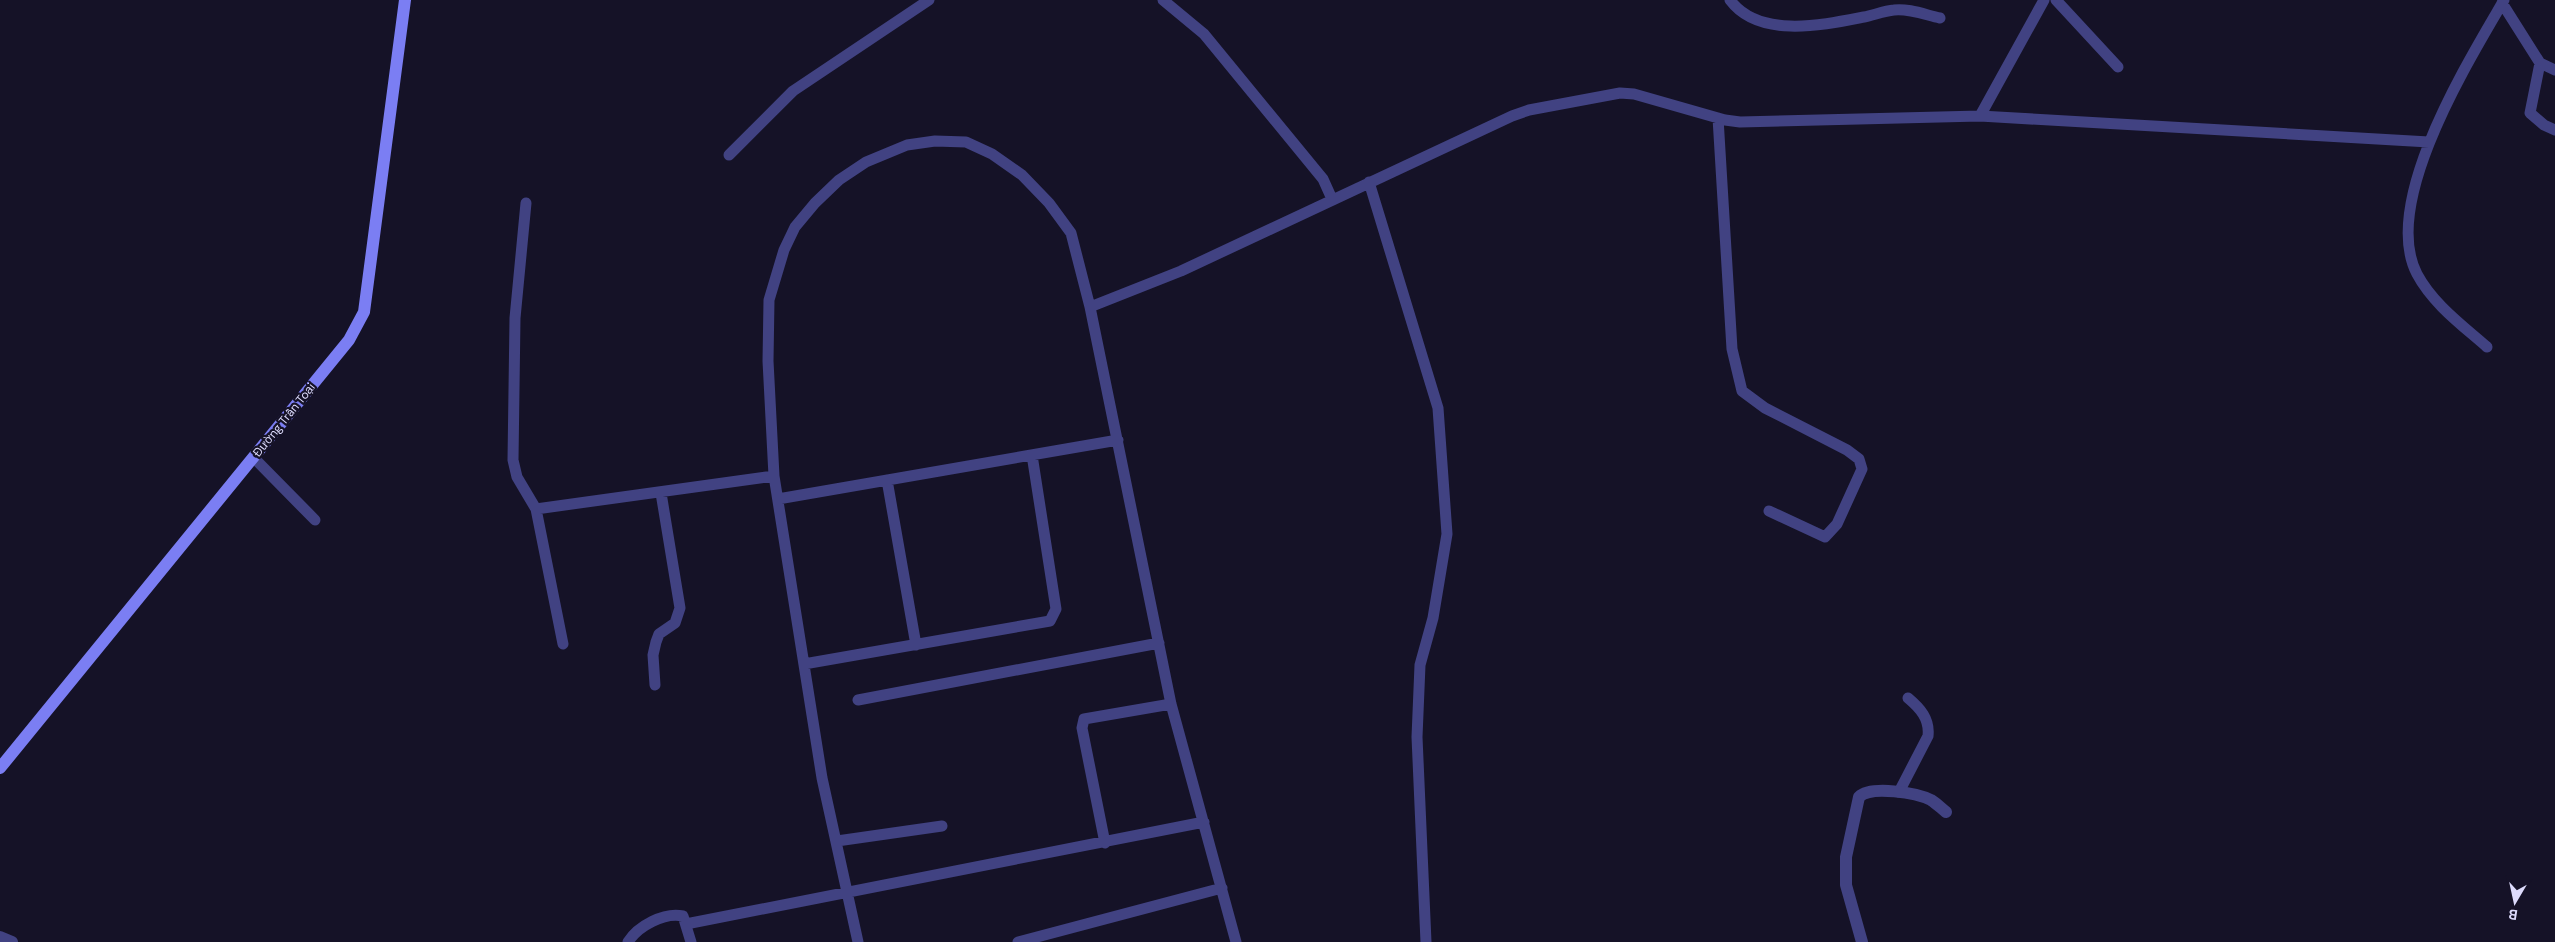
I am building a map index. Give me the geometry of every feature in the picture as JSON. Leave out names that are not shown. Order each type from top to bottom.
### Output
[{"type":"street","name":"Đường Trần Toại","points":[[0,768],[349,340],[364,312],[405,0]]},
{"type":"street","points":[[1862,942],[1846,885],[1846,858],[1859,798],[1866,793],[1899,792],[1916,794],[1931,800],[1946,812]]},
{"type":"street","points":[[0,937],[12,942]]},
{"type":"lane","points":[[729,156],[793,91],[929,0]]},
{"type":"lane","points":[[1163,0],[1204,34],[1323,179],[1332,199]]},
{"type":"lane","points":[[1730,0],[1736,9],[1755,20],[1789,27],[1863,17],[1896,10],[1940,18]]},
{"type":"lane","points":[[1980,116],[2044,0]]},
{"type":"lane","points":[[2056,0],[2118,67]]},
{"type":"lane","points":[[2503,2],[2540,63],[2555,70]]},
{"type":"lane","points":[[2487,347],[2441,308],[2416,273],[2409,244],[2410,213],[2415,180],[2429,142],[2503,2]]},
{"type":"lane","points":[[2540,63],[2530,113],[2544,125],[2555,130]]},
{"type":"lane","points":[[1090,307],[1181,271],[1512,116],[1529,110],[1620,93],[1634,94],[1718,118],[1740,122],[1980,116],[2429,142]]},
{"type":"lane","points":[[1718,118],[1732,348],[1742,391],[1764,408],[1847,450],[1859,459],[1862,469],[1837,524],[1825,537],[1769,511]]},
{"type":"lane","points":[[858,942],[822,778],[774,476],[768,361],[769,300],[784,250],[795,227],[839,180],[866,162],[907,145],[936,141],[966,142],[992,154],[1022,175],[1049,203],[1071,233],[1090,307],[1171,704],[1236,942]]},
{"type":"lane","points":[[1369,182],[1438,408],[1447,534],[1434,618],[1420,665],[1417,737],[1426,942]]},
{"type":"lane","points":[[526,203],[515,318],[513,460],[517,477],[536,509],[563,644]]},
{"type":"lane","points":[[778,499],[1118,440]]},
{"type":"lane","points":[[804,664],[1050,621],[1055,614],[1032,455]]},
{"type":"lane","points":[[254,458],[315,520]]},
{"type":"lane","points":[[536,509],[774,476]]},
{"type":"lane","points":[[886,480],[916,645]]},
{"type":"lane","points":[[655,685],[653,655],[656,642],[659,634],[675,622],[680,608],[661,493]]},
{"type":"lane","points":[[858,700],[1159,642]]},
{"type":"lane","points":[[1899,792],[1928,736],[1929,727],[1919,707],[1908,698]]},
{"type":"lane","points":[[1105,843],[1082,728],[1084,719],[1171,704]]},
{"type":"lane","points":[[686,924],[1204,822]]},
{"type":"lane","points":[[837,841],[942,826]]},
{"type":"lane","points":[[1018,942],[1222,888]]},
{"type":"lane","points":[[628,942],[632,935],[649,923],[673,914],[683,916],[691,942]]}]
